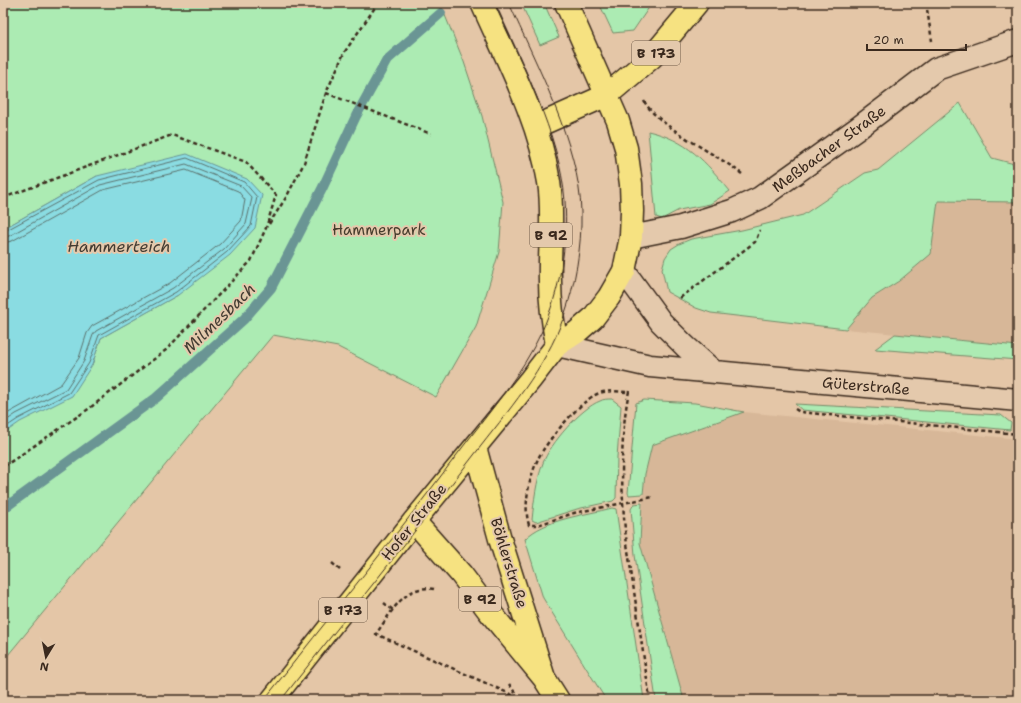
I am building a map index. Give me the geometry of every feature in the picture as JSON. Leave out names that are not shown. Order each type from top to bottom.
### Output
[{"type":"main road","name":"B 92","points":[[482,3],[535,127],[544,157],[550,196],[550,281],[552,314],[557,345]]},
{"type":"main road","name":"Hofer Straße","points":[[272,700],[414,521],[557,345],[577,332],[593,318],[609,297],[624,271],[631,237],[632,184],[626,148],[618,121],[566,3]]},
{"type":"main road","name":"B 173","points":[[535,127],[607,95],[652,57],[697,3]]},
{"type":"main road","name":"Böhlerstraße","points":[[475,447],[500,539],[544,678]]},
{"type":"main road","name":"Böhlerstraße","points":[[414,521],[461,574],[544,678],[558,700]]},
{"type":"street","name":"Meßbacher Straße","points":[[631,237],[689,225],[732,211],[760,198],[858,129],[936,69],[1018,41]]},
{"type":"street","points":[[624,271],[664,326],[714,372]]},
{"type":"street","name":"Güterstraße","points":[[557,345],[638,364],[1018,400]]},
{"type":"path","points":[[266,228],[288,196],[304,163],[326,93],[344,53],[378,3]]},
{"type":"path","points":[[928,3],[927,9],[936,69]]},
{"type":"path","points":[[631,76],[648,108],[656,117],[728,163],[750,180],[760,198],[762,212],[761,227],[755,242],[679,299]]},
{"type":"path","points":[[326,93],[431,134]]},
{"type":"path","points":[[3,198],[172,135],[246,162],[276,196],[266,228],[251,261],[166,350],[87,410],[3,467]]},
{"type":"path","points":[[650,700],[625,530],[623,503],[621,468],[629,392],[615,391],[596,394],[582,404],[538,458],[530,488],[527,516],[529,525],[538,525],[574,513],[623,503],[653,497]]},
{"type":"path","points":[[436,589],[419,588],[409,592],[376,634],[519,698]]},
{"type":"shaded area","points":[[938,201],[1018,202],[1018,346],[846,329],[872,298],[899,281],[930,254]]},
{"type":"shaded area","points":[[744,412],[1018,439],[1018,694],[1000,700],[684,700],[640,543],[645,474],[652,445]]},
{"type":"green space","name":"Hammerpark","points":[[3,3],[440,3],[464,62],[482,116],[503,202],[499,252],[476,327],[436,397],[338,347],[273,335],[3,661],[3,434],[92,365],[101,338],[178,295],[97,176],[3,229]]},
{"type":"green space","points":[[521,3],[544,3],[559,37],[540,45]]},
{"type":"green space","points":[[599,3],[652,3],[633,31],[613,33]]},
{"type":"green space","points":[[960,103],[992,158],[1018,165],[1018,202],[938,201],[931,254],[899,281],[872,298],[846,329],[711,313],[696,308],[667,292],[662,269],[665,258],[671,249],[691,239],[742,230],[803,215],[865,173],[878,170]]},
{"type":"green space","points":[[648,131],[674,140],[694,153],[712,170],[730,191],[710,204],[679,210],[662,219],[656,217]]},
{"type":"green space","points":[[895,334],[1018,346],[1018,360],[875,349]]},
{"type":"green space","points":[[612,399],[621,406],[617,457],[616,498],[613,501],[577,509],[536,522],[532,520],[539,477],[543,463],[552,446],[575,419],[584,411],[601,400]]},
{"type":"green space","points":[[644,400],[695,403],[744,412],[652,445],[645,474],[643,494],[629,495],[636,403]]},
{"type":"green space","points":[[795,404],[1001,415],[1011,423],[1010,430],[802,410]]},
{"type":"green space","points":[[642,503],[640,543],[684,700],[656,700],[635,555],[631,509],[634,504]]},
{"type":"green space","points":[[612,508],[616,509],[644,700],[606,700],[543,598],[525,539],[533,532],[554,522]]},
{"type":"water","name":"Hammerteich","points":[[187,154],[247,179],[262,195],[255,228],[230,255],[178,295],[101,338],[92,365],[72,396],[20,422],[3,434],[3,229],[97,176]]},
{"type":"waterway","name":"Milmesbach","points":[[3,509],[156,398],[244,319],[271,288],[323,187],[356,116],[387,60],[441,13]]},
{"type":"tram line","points":[[264,700],[413,512],[505,392],[534,347],[554,300],[564,250],[566,217],[562,176],[556,150],[538,99],[494,3]]},
{"type":"tram line","points":[[281,700],[525,389],[547,354],[568,304],[579,252],[581,225],[579,187],[573,160],[555,106],[509,3]]}]
